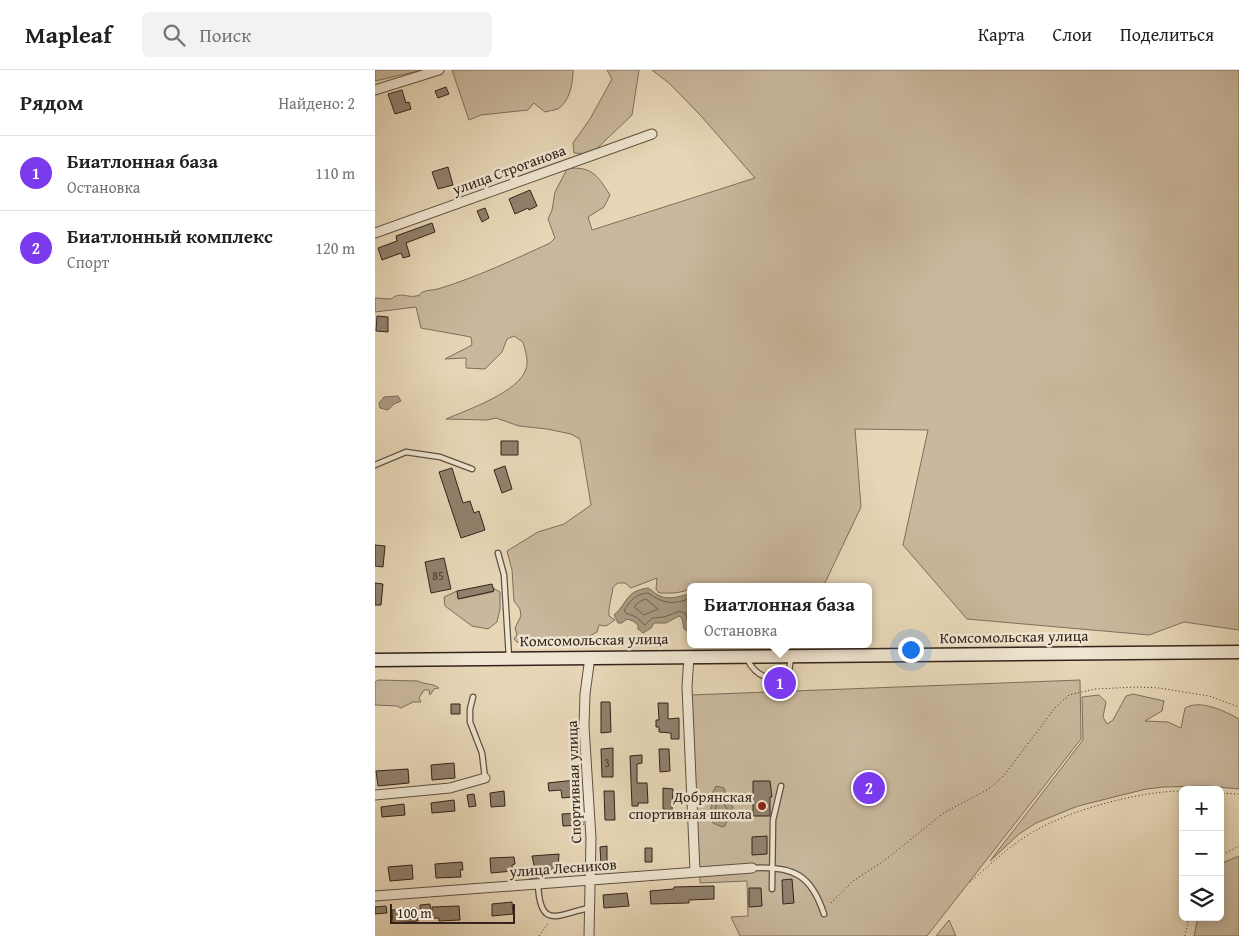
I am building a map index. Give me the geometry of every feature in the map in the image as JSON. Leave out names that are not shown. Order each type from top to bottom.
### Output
[{"type":"main road","name":"Комсомольская улица","points":[[375,660],[1239,652]]},
{"type":"street","points":[[375,90],[439,70]]},
{"type":"street","name":"улица Строганова","points":[[375,233],[652,134]]},
{"type":"street","points":[[689,656],[687,688],[695,871]]},
{"type":"street","name":"Спортивная улица","points":[[589,936],[591,838],[584,717],[590,657]]},
{"type":"street","points":[[375,795],[450,788],[485,778]]},
{"type":"street","name":"улица Лесников","points":[[375,896],[752,868]]},
{"type":"lane","points":[[375,465],[406,452],[440,456],[472,469]]},
{"type":"lane","points":[[498,553],[504,575],[509,658]]},
{"type":"lane","points":[[745,656],[756,673],[768,679],[780,679],[784,678],[789,672],[791,655]]},
{"type":"lane","points":[[473,697],[470,722],[482,753],[485,778]]},
{"type":"lane","points":[[772,889],[773,820],[781,786]]},
{"type":"lane","points":[[752,868],[773,867],[794,872],[802,877],[815,892],[824,914]]},
{"type":"lane","points":[[538,884],[541,905],[545,912],[553,917],[564,916],[589,908]]},
{"type":"path","points":[[831,903],[853,881],[887,858],[945,812],[995,784],[1016,760],[1055,708],[1069,695],[1095,689],[1159,688],[1209,696],[1239,707]]},
{"type":"path","points":[[970,882],[1017,842],[1053,822],[1096,807],[1144,794],[1179,791]]},
{"type":"path","points":[[1224,793],[1239,794]]},
{"type":"path","points":[[1224,854],[1239,846]]},
{"type":"path","points":[[539,936],[553,917]]},
{"type":"path","points":[[1185,936],[1188,921]]},
{"type":"shaded area","points":[[375,70],[423,70],[375,81]]},
{"type":"shaded area","points":[[452,70],[573,70],[568,97],[558,109],[545,112],[534,103],[528,110],[481,115],[469,120]]},
{"type":"shaded area","points":[[607,70],[639,70],[632,115],[591,154],[574,153],[573,143],[590,119],[612,79]]},
{"type":"shaded area","points":[[652,70],[1239,70],[1239,630],[1184,622],[1149,635],[967,619],[903,545],[928,430],[855,429],[861,507],[825,583],[687,583],[687,590],[659,593],[656,589],[657,578],[631,588],[625,583],[618,583],[613,587],[609,609],[609,616],[615,620],[606,626],[599,625],[597,632],[580,641],[564,643],[517,642],[514,639],[517,635],[515,628],[521,616],[520,609],[514,601],[512,570],[507,551],[538,532],[564,524],[591,505],[580,439],[571,434],[519,426],[496,418],[487,420],[446,419],[503,393],[521,377],[527,363],[523,342],[514,336],[507,339],[502,352],[485,369],[466,368],[466,358],[445,359],[472,345],[471,337],[421,328],[416,307],[375,312],[375,298],[391,299],[397,295],[419,295],[425,291],[438,289],[481,274],[550,243],[555,238],[548,219],[552,210],[555,192],[567,169],[582,169],[593,173],[602,182],[610,195],[604,207],[588,217],[592,230],[755,178],[702,117],[670,84]]},
{"type":"shaded area","points":[[493,588],[500,592],[500,609],[497,622],[488,629],[472,626],[445,606],[444,597],[457,591],[459,599],[493,592]]},
{"type":"shaded area","points":[[378,680],[418,681],[439,688],[434,689],[430,695],[429,690],[424,690],[419,698],[421,702],[413,702],[401,708],[397,706],[375,705],[375,682]]},
{"type":"shaded area","points":[[1080,680],[1081,739],[927,936],[740,936],[731,917],[748,916],[747,881],[700,883],[690,695]]},
{"type":"shaded area","points":[[1133,694],[1164,701],[1162,711],[1145,721],[1168,722],[1181,728],[1185,708],[1198,705],[1212,707],[1239,719],[1239,789],[1224,788],[1224,786],[1164,787],[1146,789],[1078,806],[1036,823],[1019,834],[990,861],[1083,740],[1082,697],[1099,695],[1106,702],[1103,717],[1107,724],[1113,720],[1126,696]]},
{"type":"shaded area","points":[[1239,856],[1239,936],[1194,936],[1197,921],[1224,921],[1224,862]]},
{"type":"shaded area","points":[[949,920],[956,936],[936,936]]},
{"type":"water","points":[[398,396],[401,401],[394,404],[388,410],[380,408],[379,403],[384,397]]},
{"type":"water","points":[[648,588],[666,598],[687,594],[687,631],[684,629],[682,618],[679,616],[666,623],[654,623],[651,628],[643,633],[633,621],[627,619],[622,623],[618,623],[614,615],[631,595]]},
{"type":"water","points":[[716,786],[724,788],[733,807],[725,826],[722,827],[713,823],[711,817],[714,798],[711,796]]},
{"type":"building","points":[[446,87],[449,94],[438,98],[435,91]]},
{"type":"building","points":[[402,90],[406,103],[409,102],[411,109],[395,114],[388,94]]},
{"type":"building","points":[[448,167],[453,185],[438,189],[432,172]]},
{"type":"building","points":[[530,190],[537,206],[515,214],[509,199]]},
{"type":"building","points":[[485,208],[489,218],[482,222],[477,211]]},
{"type":"building","points":[[432,223],[435,232],[406,243],[410,256],[403,258],[401,253],[382,260],[378,248],[397,241],[396,236]]},
{"type":"building","points":[[377,316],[388,317],[388,332],[376,331]]},
{"type":"building","points":[[501,441],[518,441],[518,455],[501,455]]},
{"type":"building","points":[[505,466],[512,489],[502,493],[494,470]]},
{"type":"building","points":[[452,468],[463,503],[470,501],[474,513],[479,511],[485,530],[461,538],[439,472]]},
{"type":"building","points":[[375,545],[385,546],[383,567],[375,566]]},
{"type":"building","points":[[444,558],[451,589],[431,593],[425,562]]},
{"type":"building","points":[[375,583],[383,584],[381,605],[375,605]]},
{"type":"building","points":[[492,584],[494,591],[458,599],[457,591]]},
{"type":"building","points":[[601,702],[610,702],[611,732],[601,733]]},
{"type":"building","points":[[658,703],[668,703],[668,719],[679,718],[679,739],[671,739],[671,733],[659,732],[659,727],[656,727],[656,720],[659,720]]},
{"type":"building","points":[[451,704],[460,704],[460,714],[451,714]]},
{"type":"building","points":[[613,748],[613,777],[602,777],[601,749]]},
{"type":"building","points":[[659,749],[669,749],[670,771],[660,772]]},
{"type":"building","points":[[642,755],[642,763],[637,764],[637,783],[647,783],[648,803],[638,803],[638,806],[632,806],[630,756]]},
{"type":"building","points":[[454,763],[455,778],[432,780],[431,765]]},
{"type":"building","points":[[408,769],[409,783],[378,786],[376,771]]},
{"type":"building","points":[[575,780],[576,787],[573,787],[573,797],[562,798],[561,790],[549,791],[548,783]]},
{"type":"building","name":"Добрянская спортивная школа","points":[[753,781],[770,781],[772,797],[770,797],[770,816],[753,816]]},
{"type":"building","points":[[663,788],[673,789],[672,810],[663,809]]},
{"type":"building","points":[[504,791],[505,806],[491,807],[490,793]]},
{"type":"building","points":[[604,791],[614,791],[615,820],[605,820]]},
{"type":"building","points":[[474,794],[476,806],[469,807],[467,795]]},
{"type":"building","points":[[454,800],[455,811],[432,813],[431,803]]},
{"type":"building","points":[[404,804],[405,815],[382,817],[381,807]]},
{"type":"building","points":[[582,813],[583,825],[563,826],[562,814]]},
{"type":"building","points":[[767,836],[767,854],[752,855],[752,837]]},
{"type":"building","points":[[607,846],[607,865],[601,865],[600,847]]},
{"type":"building","points":[[645,848],[652,848],[652,862],[645,862]]},
{"type":"building","points":[[559,854],[558,869],[536,870],[537,878],[529,878],[528,871],[535,870],[532,856]]},
{"type":"building","points":[[514,857],[513,871],[491,873],[490,858]]},
{"type":"building","points":[[462,862],[463,870],[460,870],[461,877],[436,878],[435,864]]},
{"type":"building","points":[[412,865],[413,879],[390,881],[388,867]]},
{"type":"building","points":[[792,879],[794,903],[783,904],[782,880]]},
{"type":"building","points":[[714,886],[714,899],[689,900],[689,903],[651,904],[650,891],[674,889],[674,887]]},
{"type":"building","points":[[749,888],[761,888],[762,906],[749,907]]},
{"type":"building","points":[[627,893],[629,906],[604,908],[603,895]]},
{"type":"building","points":[[512,902],[513,914],[492,916],[492,904]]},
{"type":"building","points":[[430,904],[431,912],[420,912],[420,905]]},
{"type":"building","points":[[386,906],[387,913],[375,914],[375,907]]},
{"type":"building","points":[[459,906],[460,920],[439,921],[439,918],[432,918],[432,907]]},
{"type":"building","points":[[417,908],[418,921],[393,923],[392,910]]},
{"type":"place","name":"Биатлонная база","points":[[780,683]]},
{"type":"place","name":"Биатлонный комплекс","points":[[869,788]]},
{"type":"place","name":"Добрянская спортивная школа","points":[[762,806]]}]
